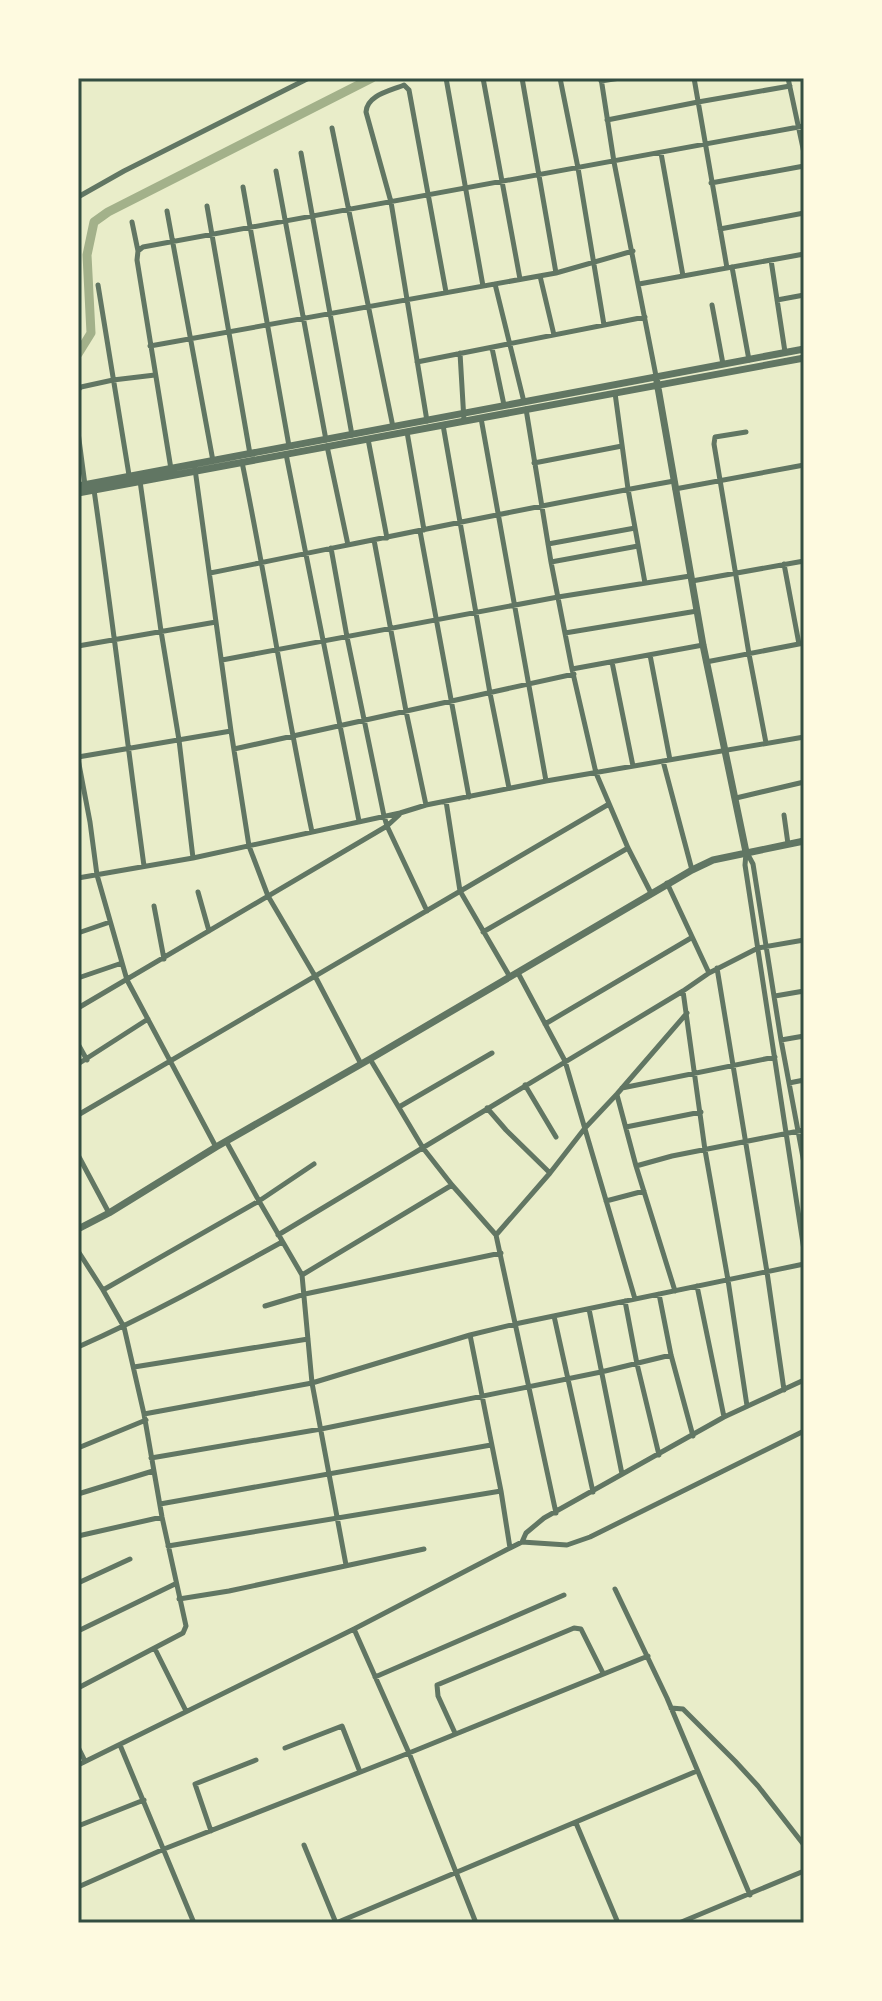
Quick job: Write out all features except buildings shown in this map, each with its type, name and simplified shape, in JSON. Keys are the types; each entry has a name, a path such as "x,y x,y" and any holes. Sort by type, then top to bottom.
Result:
{"street":[{"path":"78,197 309,78"},
{"path":"446,78 483,286"},
{"path":"483,78 520,279"},
{"path":"522,78 556,273"},
{"path":"560,78 604,325"},
{"path":"620,78 601,80 607,120 706,662 746,852 745,865 804,1250"},
{"path":"694,78 711,183 749,360"},
{"path":"788,78 802,126 804,153"},
{"path":"427,421 391,202 366,112 371,99 404,85 409,90 446,292"},
{"path":"607,120 790,86"},
{"path":"138,251 143,247 172,241 802,126"},
{"path":"332,128 393,427"},
{"path":"301,153 352,435"},
{"path":"661,153 683,276"},
{"path":"711,183 804,166"},
{"path":"276,171 348,545"},
{"path":"243,187 288,450 359,821"},
{"path":"207,206 250,454"},
{"path":"167,211 213,461"},
{"path":"720,229 804,213"},
{"path":"132,222 171,472"},
{"path":"150,346 556,273 633,251"},
{"path":"639,284 804,254"},
{"path":"771,260 785,352"},
{"path":"540,276 554,335"},
{"path":"495,284 525,406 551,562 596,773 651,893"},
{"path":"98,285 129,475"},
{"path":"777,300 804,295"},
{"path":"712,305 723,364"},
{"path":"417,362 645,317"},
{"path":"492,348 504,405"},
{"path":"78,493 195,467 242,462 326,443 368,439 443,425 504,405 525,406 615,393 723,364 804,349"},
{"path":"460,353 464,417"},
{"path":"326,443 393,427 464,417 481,418 525,406 657,381 804,358"},
{"path":"78,390 113,380 155,375"},
{"path":"615,393 645,583"},
{"path":"481,418 546,781"},
{"path":"443,425 509,788"},
{"path":"78,432 81,486 129,475 171,472"},
{"path":"407,432 435,620 469,797"},
{"path":"746,432 715,437 714,444 766,743"},
{"path":"368,439 387,538"},
{"path":"534,463 622,446"},
{"path":"195,467 250,454 288,450"},
{"path":"242,462 312,832"},
{"path":"210,573 628,489 719,480 804,465"},
{"path":"195,467 249,846 268,896 361,1064"},
{"path":"140,480 179,740 193,858"},
{"path":"94,490 144,866"},
{"path":"548,544 635,528"},
{"path":"374,540 426,805"},
{"path":"551,562 638,546"},
{"path":"331,548 384,816 427,911"},
{"path":"222,660 558,597 804,561"},
{"path":"706,662 802,644 784,564"},
{"path":"565,633 697,611"},
{"path":"78,646 216,622"},
{"path":"234,749 490,693 612,662 703,645"},
{"path":"650,655 666,760 692,870"},
{"path":"612,662 633,766"},
{"path":"216,1147 127,980 97,875 78,758 231,731"},
{"path":"78,878 193,858 509,788 804,737"},
{"path":"736,798 804,782"},
{"path":"446,801 460,891 483,932 545,1024 565,1061 635,1299"},
{"path":"78,1115 609,804"},
{"path":"78,1008 387,826 400,813"},
{"path":"784,815 788,844"},
{"path":"78,1229 667,883 713,860 804,841"},
{"path":"483,932 628,848"},
{"path":"746,852 753,864 781,1040 802,1130 804,1163"},
{"path":"667,883 709,973"},
{"path":"198,892 209,931"},
{"path":"154,906 164,959"},
{"path":"78,933 110,922"},
{"path":"545,1024 691,938"},
{"path":"278,1235 717,968 758,948 804,940"},
{"path":"78,978 122,963"},
{"path":"717,968 784,1390"},
{"path":"683,991 705,1150 747,1406"},
{"path":"775,996 804,991"},
{"path":"496,1235 687,1013"},
{"path":"78,1064 148,1019"},
{"path":"781,1040 804,1036"},
{"path":"78,1044 87,1060"},
{"path":"399,1107 492,1053"},
{"path":"621,1088 775,1057"},
{"path":"370,1059 423,1148 496,1235 556,1513"},
{"path":"789,1083 804,1080"},
{"path":"525,1085 556,1137"},
{"path":"617,1094 675,1291"},
{"path":"487,1108 550,1173"},
{"path":"626,1127 701,1112"},
{"path":"636,1166 802,1130"},
{"path":"226,1141 302,1275 312,1383 346,1565"},
{"path":"78,1155 109,1213"},
{"path":"103,1290 259,1201 314,1164"},
{"path":"302,1275 452,1185"},
{"path":"606,1201 644,1191"},
{"path":"78,1347 124,1327 282,1242"},
{"path":"78,1251 124,1327 145,1417 153,1471 185,1623 185,1632 78,1688"},
{"path":"265,1306 305,1294 501,1253"},
{"path":"78,1448 145,1417 312,1383 515,1324 804,1264"},
{"path":"697,1286 724,1417"},
{"path":"659,1294 671,1355 693,1436"},
{"path":"625,1301 659,1455"},
{"path":"589,1309 622,1474"},
{"path":"554,1316 593,1492"},
{"path":"470,1335 510,1548"},
{"path":"134,1367 308,1339"},
{"path":"151,1458 321,1429 671,1355"},
{"path":"522,1542 526,1533 539,1522 622,1474 724,1417 804,1380"},
{"path":"78,1765 522,1542 567,1545 590,1537 804,1431"},
{"path":"160,1504 491,1445"},
{"path":"78,1494 153,1471"},
{"path":"168,1546 501,1491"},
{"path":"78,1536 162,1517"},
{"path":"179,1599 424,1549"},
{"path":"78,1583 130,1559"},
{"path":"78,1631 175,1584"},
{"path":"615,1589 671,1708 750,1895"},
{"path":"375,1677 564,1595"},
{"path":"455,1733 438,1696 437,1685 574,1628 581,1629 603,1673"},
{"path":"354,1629 409,1753 476,1923"},
{"path":"155,1649 186,1711"},
{"path":"78,1887 164,1849 648,1656"},
{"path":"671,1708 683,1709 735,1761 804,1845"},
{"path":"285,1748 342,1726 360,1772"},
{"path":"120,1745 194,1923"},
{"path":"78,1747 85,1761"},
{"path":"211,1831 195,1784 256,1760"},
{"path":"304,1845 336,1923 697,1771"},
{"path":"78,1826 144,1800"},
{"path":"576,1823 618,1923"},
{"path":"679,1923 804,1871"}],"waterway":[{"path":"78,354 91,333 87,255 94,222 108,212 372,78"}]}
